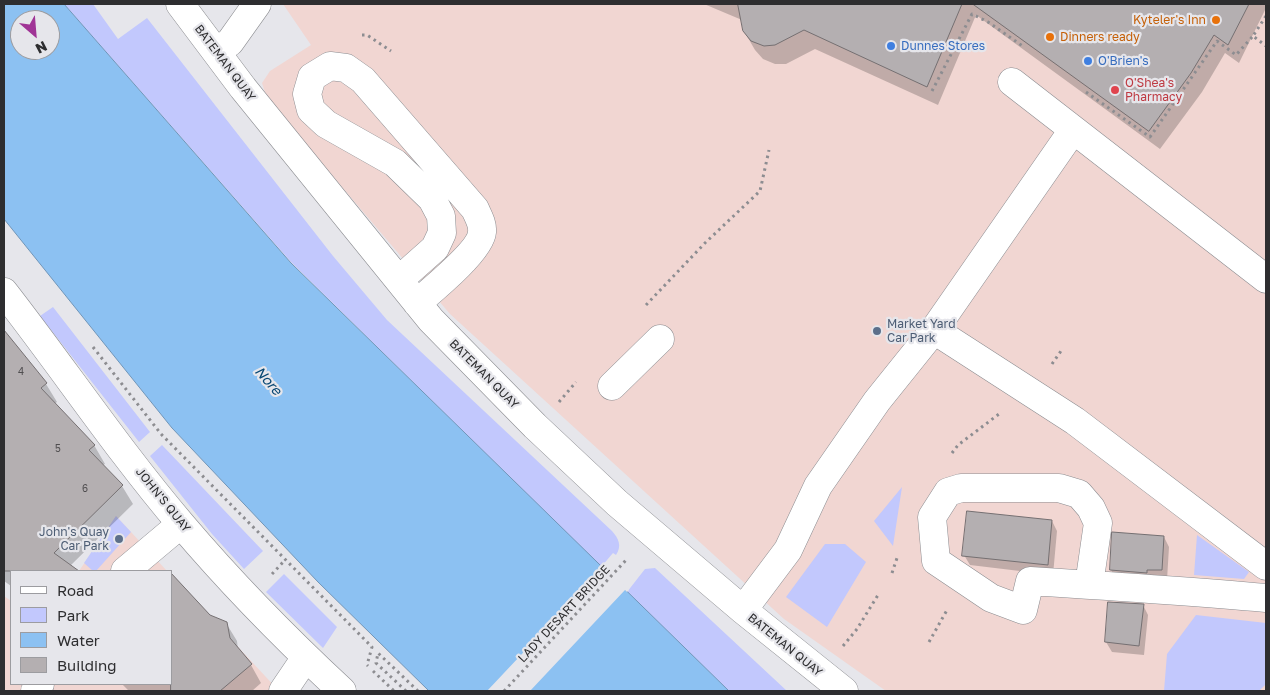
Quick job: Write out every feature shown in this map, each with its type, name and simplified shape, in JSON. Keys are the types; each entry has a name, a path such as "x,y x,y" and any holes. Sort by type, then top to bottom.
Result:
{"street":[{"name":"BATEMAN QUAY","path":"180,4 243,88 431,320 549,438 617,502 743,610 844,691"},
{"path":"216,52 230,42 256,4"},
{"path":"399,280 435,248 442,233 441,216 432,200 394,163 326,124 311,110 306,94 312,77 330,66 346,68 364,80 475,210 481,221 482,232 476,247 417,303"},
{"path":"1012,82 1266,279"},
{"path":"743,610 788,550 818,486 877,401 934,330 1073,130"},
{"name":"JOHN'S QUAY","path":"4,292 78,392 181,524 306,658 342,691"},
{"path":"934,330 1075,422 1266,566"},
{"path":"612,386 660,338"},
{"path":"1089,585 1098,523 1091,508 1079,494 1059,488 961,488 948,492 932,517 936,561 991,598 1023,610 1030,581 1266,598"},
{"path":"125,570 181,524"},
{"path":"282,691 306,658"}],"path":[{"path":"932,91 972,14 988,22 1028,50"},
{"path":"1085,91 1150,137 1217,41 1236,56 1253,36 1266,16"},
{"path":"366,35 391,51"},
{"path":"1253,36 1266,46"},
{"path":"642,310 705,243 760,191 770,150"},
{"path":"88,340 161,434 418,691"},
{"path":"1050,367 1063,348"},
{"path":"559,401 579,379"},
{"name":"LADY DESART BRIDGE","path":"504,691 630,555"},
{"path":"838,653 857,629 878,595"},
{"path":"929,642 947,610"},
{"path":"372,647 367,665 394,691"},
{"path":"378,653 376,663 406,691"}],"shaded area":[{"name":"Market Yard Car Park","path":"283,4 1266,4 1266,691 886,691 784,619 450,314 267,99 262,83 270,71 311,45"},
{"name":"John's Quay Car Park","path":"116,516 166,570 80,570"},
{"path":"172,576 279,691 4,691 4,596 10,600 10,685 172,685"}],"green space":[{"path":"64,4 93,4 118,39 147,18 333,256 387,320 612,531 619,543 616,555 613,553 601,567 291,262"},
{"path":"53,307 150,432 139,442 40,316"},
{"path":"162,445 263,551 244,569 212,534 150,456"},
{"path":"902,487 893,546 874,521"},
{"path":"116,516 131,532 97,570 92,570 84,563"},
{"path":"1197,535 1249,572 1244,579 1194,575"},
{"path":"825,544 845,544 866,562 827,627 786,597"},
{"path":"655,568 787,691 729,691 627,592 645,569"},
{"path":"284,574 337,627 323,648 266,592"},
{"path":"1196,615 1266,623 1266,684 1259,691 1164,691 1167,654"}],"water":[{"name":"Nore","path":"4,4 64,4 291,263 729,691 429,691 318,582 172,428 4,219"}],"pier":[{"path":"602,565 629,590 627,592 625,590 530,691 487,691 602,569"}],"building":[{"name":"Dunnes Stores","path":"738,4 962,4 927,87 804,30 775,45 764,46 751,41 743,31"},
{"path":"973,4 1249,4 1228,45 1214,35 1191,73 1149,131"},
{"path":"4,330 47,383 41,388 95,445 89,450 123,485 54,553 78,570 4,571"},
{"path":"967,511 1052,520 1048,565 962,556"},
{"path":"1112,532 1164,536 1162,570 1147,570 1147,573 1110,570"},
{"path":"172,574 210,615 227,622 230,638 252,664 220,691 171,691"},
{"path":"1108,602 1144,604 1139,646 1105,642"}],"place":[{"name":"Kyteler's Inn","path":"1216,20"},
{"name":"Dinners ready","path":"1050,37"},
{"name":"Dunnes Stores","path":"891,46"},
{"name":"O'Brien's","path":"1088,61"},
{"name":"O'Shea's Pharmacy","path":"1115,90"},
{"name":"Market Yard Car Park","path":"877,331"},
{"name":"John's Quay Car Park","path":"119,539"}]}
